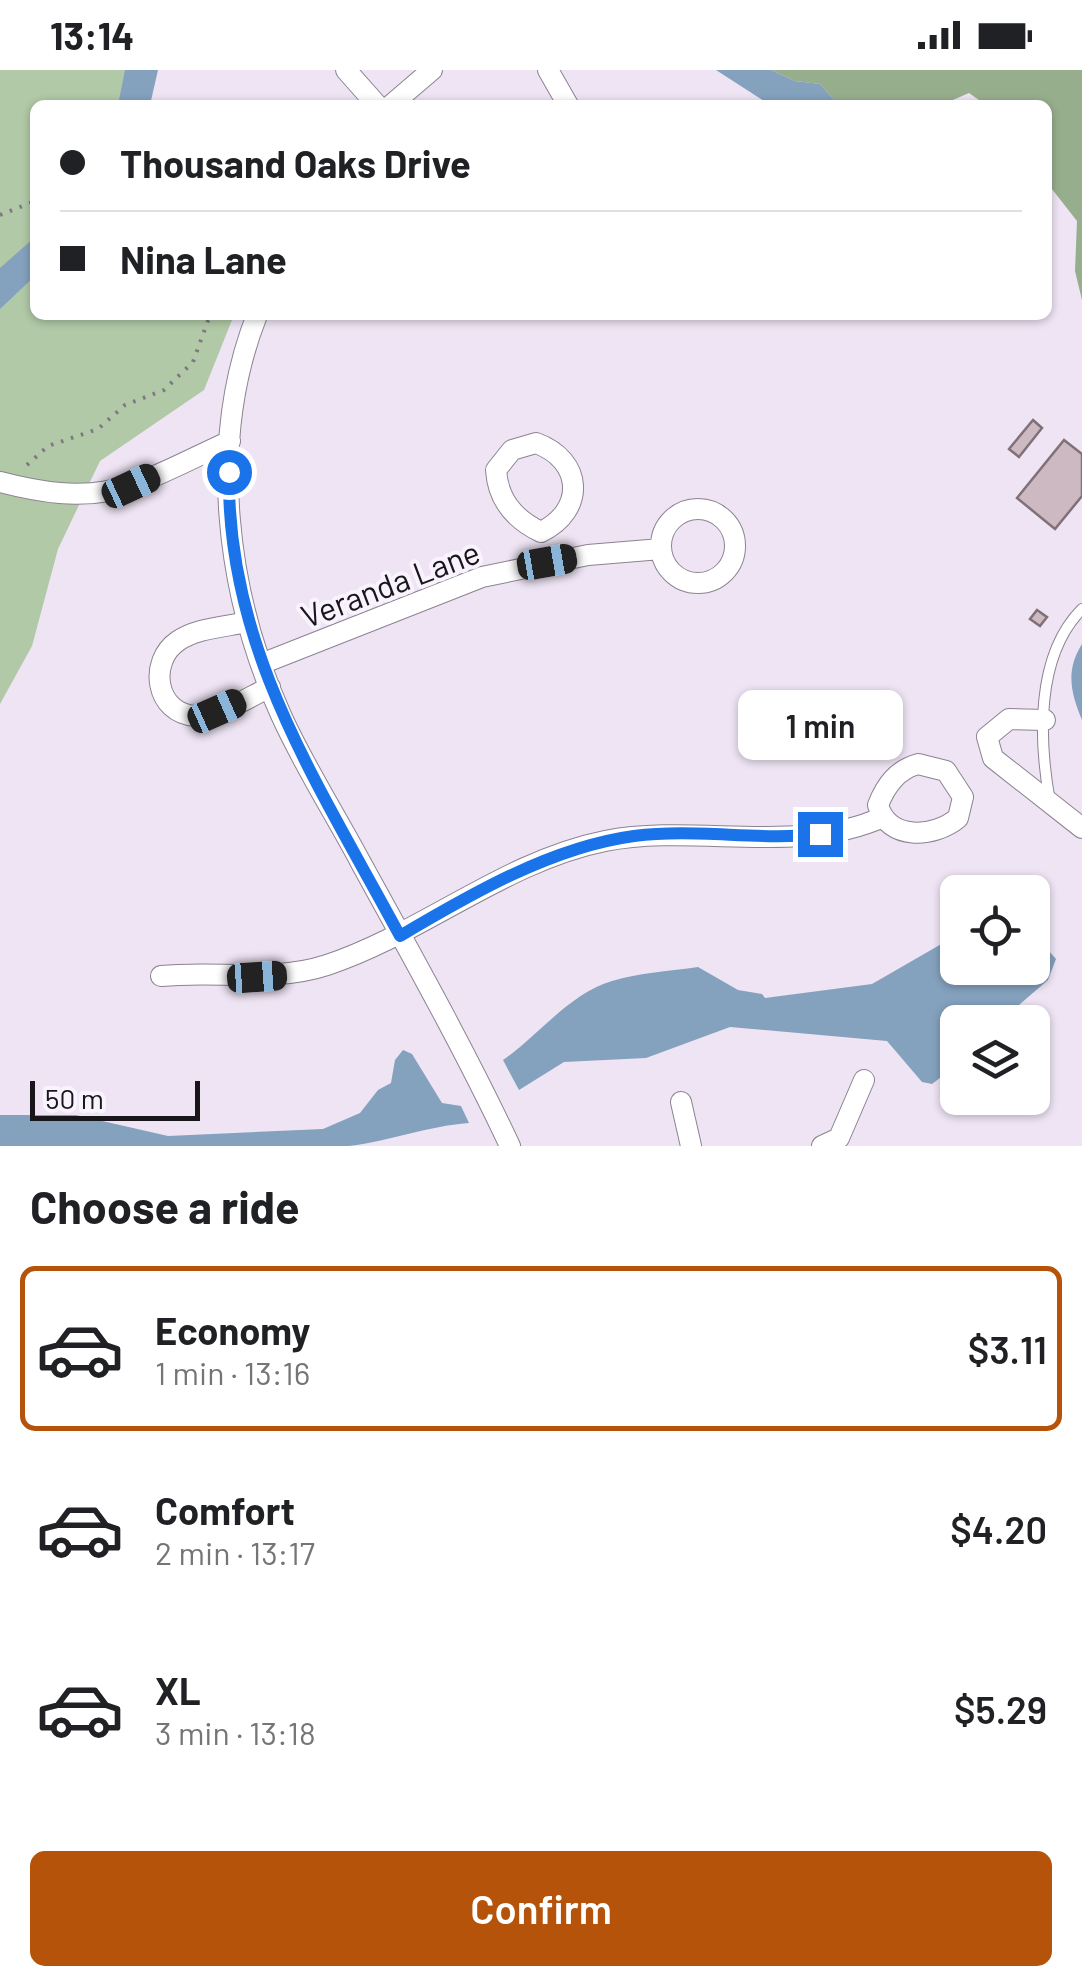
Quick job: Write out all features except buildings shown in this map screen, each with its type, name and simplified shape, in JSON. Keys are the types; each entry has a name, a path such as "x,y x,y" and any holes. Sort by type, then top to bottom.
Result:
{"street":[{"path":"346,70 373,100"},
{"path":"397,100 432,70"},
{"path":"548,70 565,100"},
{"path":"255,320 240,374 230,442 232,534 246,622 270,688 510,1146"},
{"path":"9,477 50,494 101,494 131,486 230,442"},
{"path":"541,532 558,519 569,502 574,477 558,454 536,443 524,444 504,458 496,470 497,483 509,509 541,532 547,562"},
{"name":"Veranda Lane","path":"261,664 428,595 547,562 661,549"},
{"path":"246,622 181,638 162,653 156,673 160,685 180,711 198,716 270,688"},
{"path":"1046,720 1009,719 987,737 993,758 1082,828"},
{"path":"161,976 289,974 326,965 400,936 450,906 599,842 707,833 800,836 840,832 883,817"},
{"path":"822,1146 838,1138 864,1080"},
{"path":"681,1102 691,1146"}],"lane":[{"path":"1050,803 1044,772 1049,663 1064,630 1082,609"}],"path":[{"path":"0,215 30,203"},
{"path":"9,477 48,446 98,428 125,405 164,390 182,376 202,346 209,320"}],"green space":[{"path":"0,70 131,70 139,100 30,100 30,320 232,320 204,390 100,461 58,549 32,646 0,704"},
{"path":"771,70 1082,70 1082,300 1075,271 1077,221 1052,189 1052,100 979,100 969,93 953,100 834,100 820,84 795,81"}],"water":[{"path":"125,70 158,70 151,100 119,100"},
{"path":"716,70 771,70 795,81 820,84 834,100 762,100"},
{"path":"30,241 30,281 0,309 0,268"},
{"path":"1082,644 1082,720 1072,673"},
{"path":"940,945 940,985 1042,985 1019,1005 940,1005 940,1078 932,1084 922,1082 887,1041 730,1027 646,1058 564,1062 519,1090 503,1060 582,995 622,978 698,967 738,990 765,998 872,984"},
{"path":"1050,952 1056,959 1050,975"},
{"path":"403,1050 412,1054 442,1103 461,1106 469,1123 349,1146 0,1146 0,1115 76,1115 168,1136 323,1129 360,1113 378,1090 391,1083 395,1060"}],"route":[{"path":"229,472 235,566 248,629 282,716 400,936 450,906 555,857 599,842 707,833 820,834"}]}
